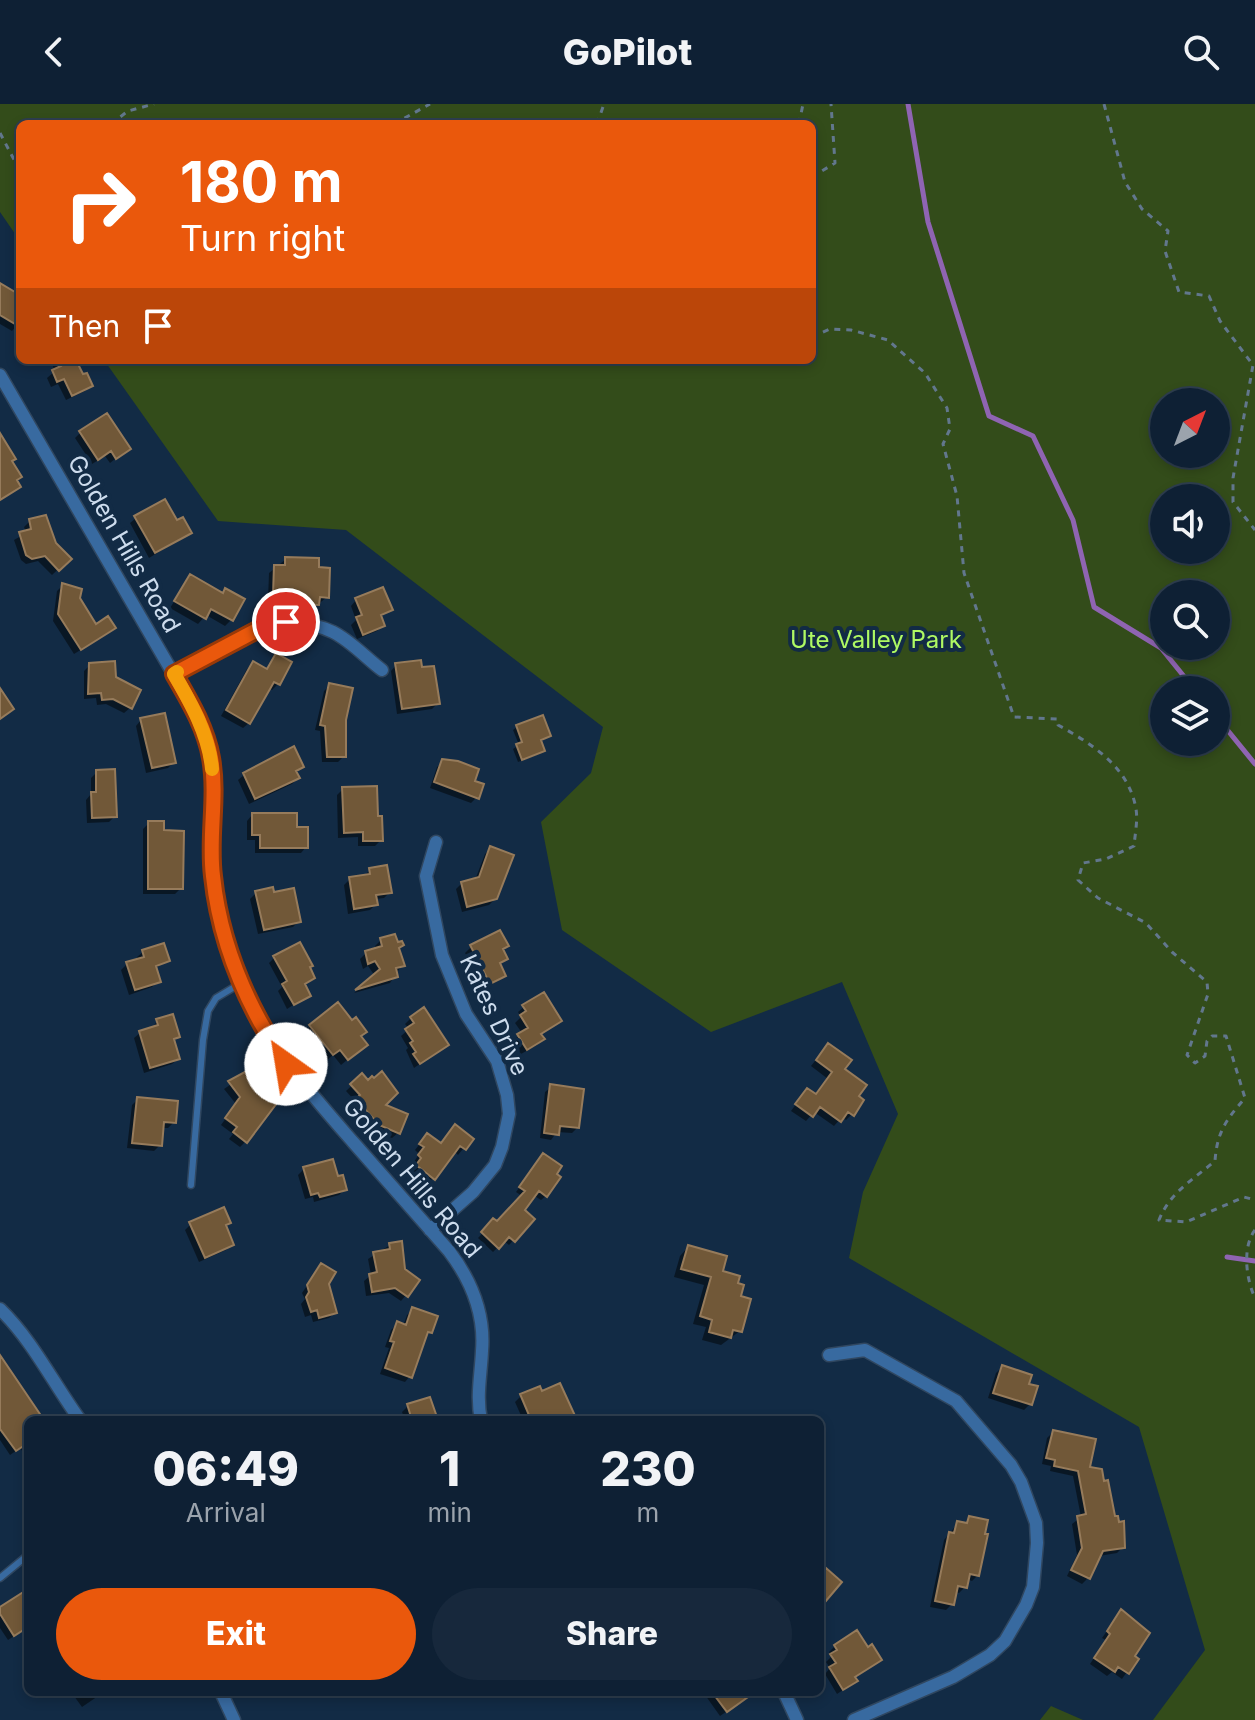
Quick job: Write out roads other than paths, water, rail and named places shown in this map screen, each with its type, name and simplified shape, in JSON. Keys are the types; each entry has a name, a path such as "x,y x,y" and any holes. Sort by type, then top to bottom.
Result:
{"street":[{"name":"Golden Hills Road","path":"0,375 192,706 211,757 213,879 232,958 256,1016 286,1064 430,1230 469,1280 479,1311 483,1346 479,1394 481,1416"},
{"path":"174,674 257,630 286,622 335,633 382,670"},
{"name":"Kates Drive","path":"430,1230 486,1179 502,1147 509,1114 497,1061 466,1014 442,955 426,876 436,842"},
{"path":"0,1309 30,1343 77,1416"},
{"path":"829,1355 865,1350 956,1401 1011,1465 1021,1482 1036,1523 1033,1587 1005,1641 962,1673 854,1720"},
{"path":"223,1696 234,1720"},
{"path":"786,1696 797,1720"}],"lane":[{"path":"191,1185 208,1011 216,998 241,983"},
{"path":"0,1578 24,1558"}],"waterway":[{"path":"908,104 928,222 989,416 1033,436 1073,520 1094,607 1161,648 1184,676"},
{"path":"1230,733 1255,764"},
{"path":"1227,1257 1255,1261"}],"park label":[{"name":"Ute Valley Park","path":"876,640"}]}
